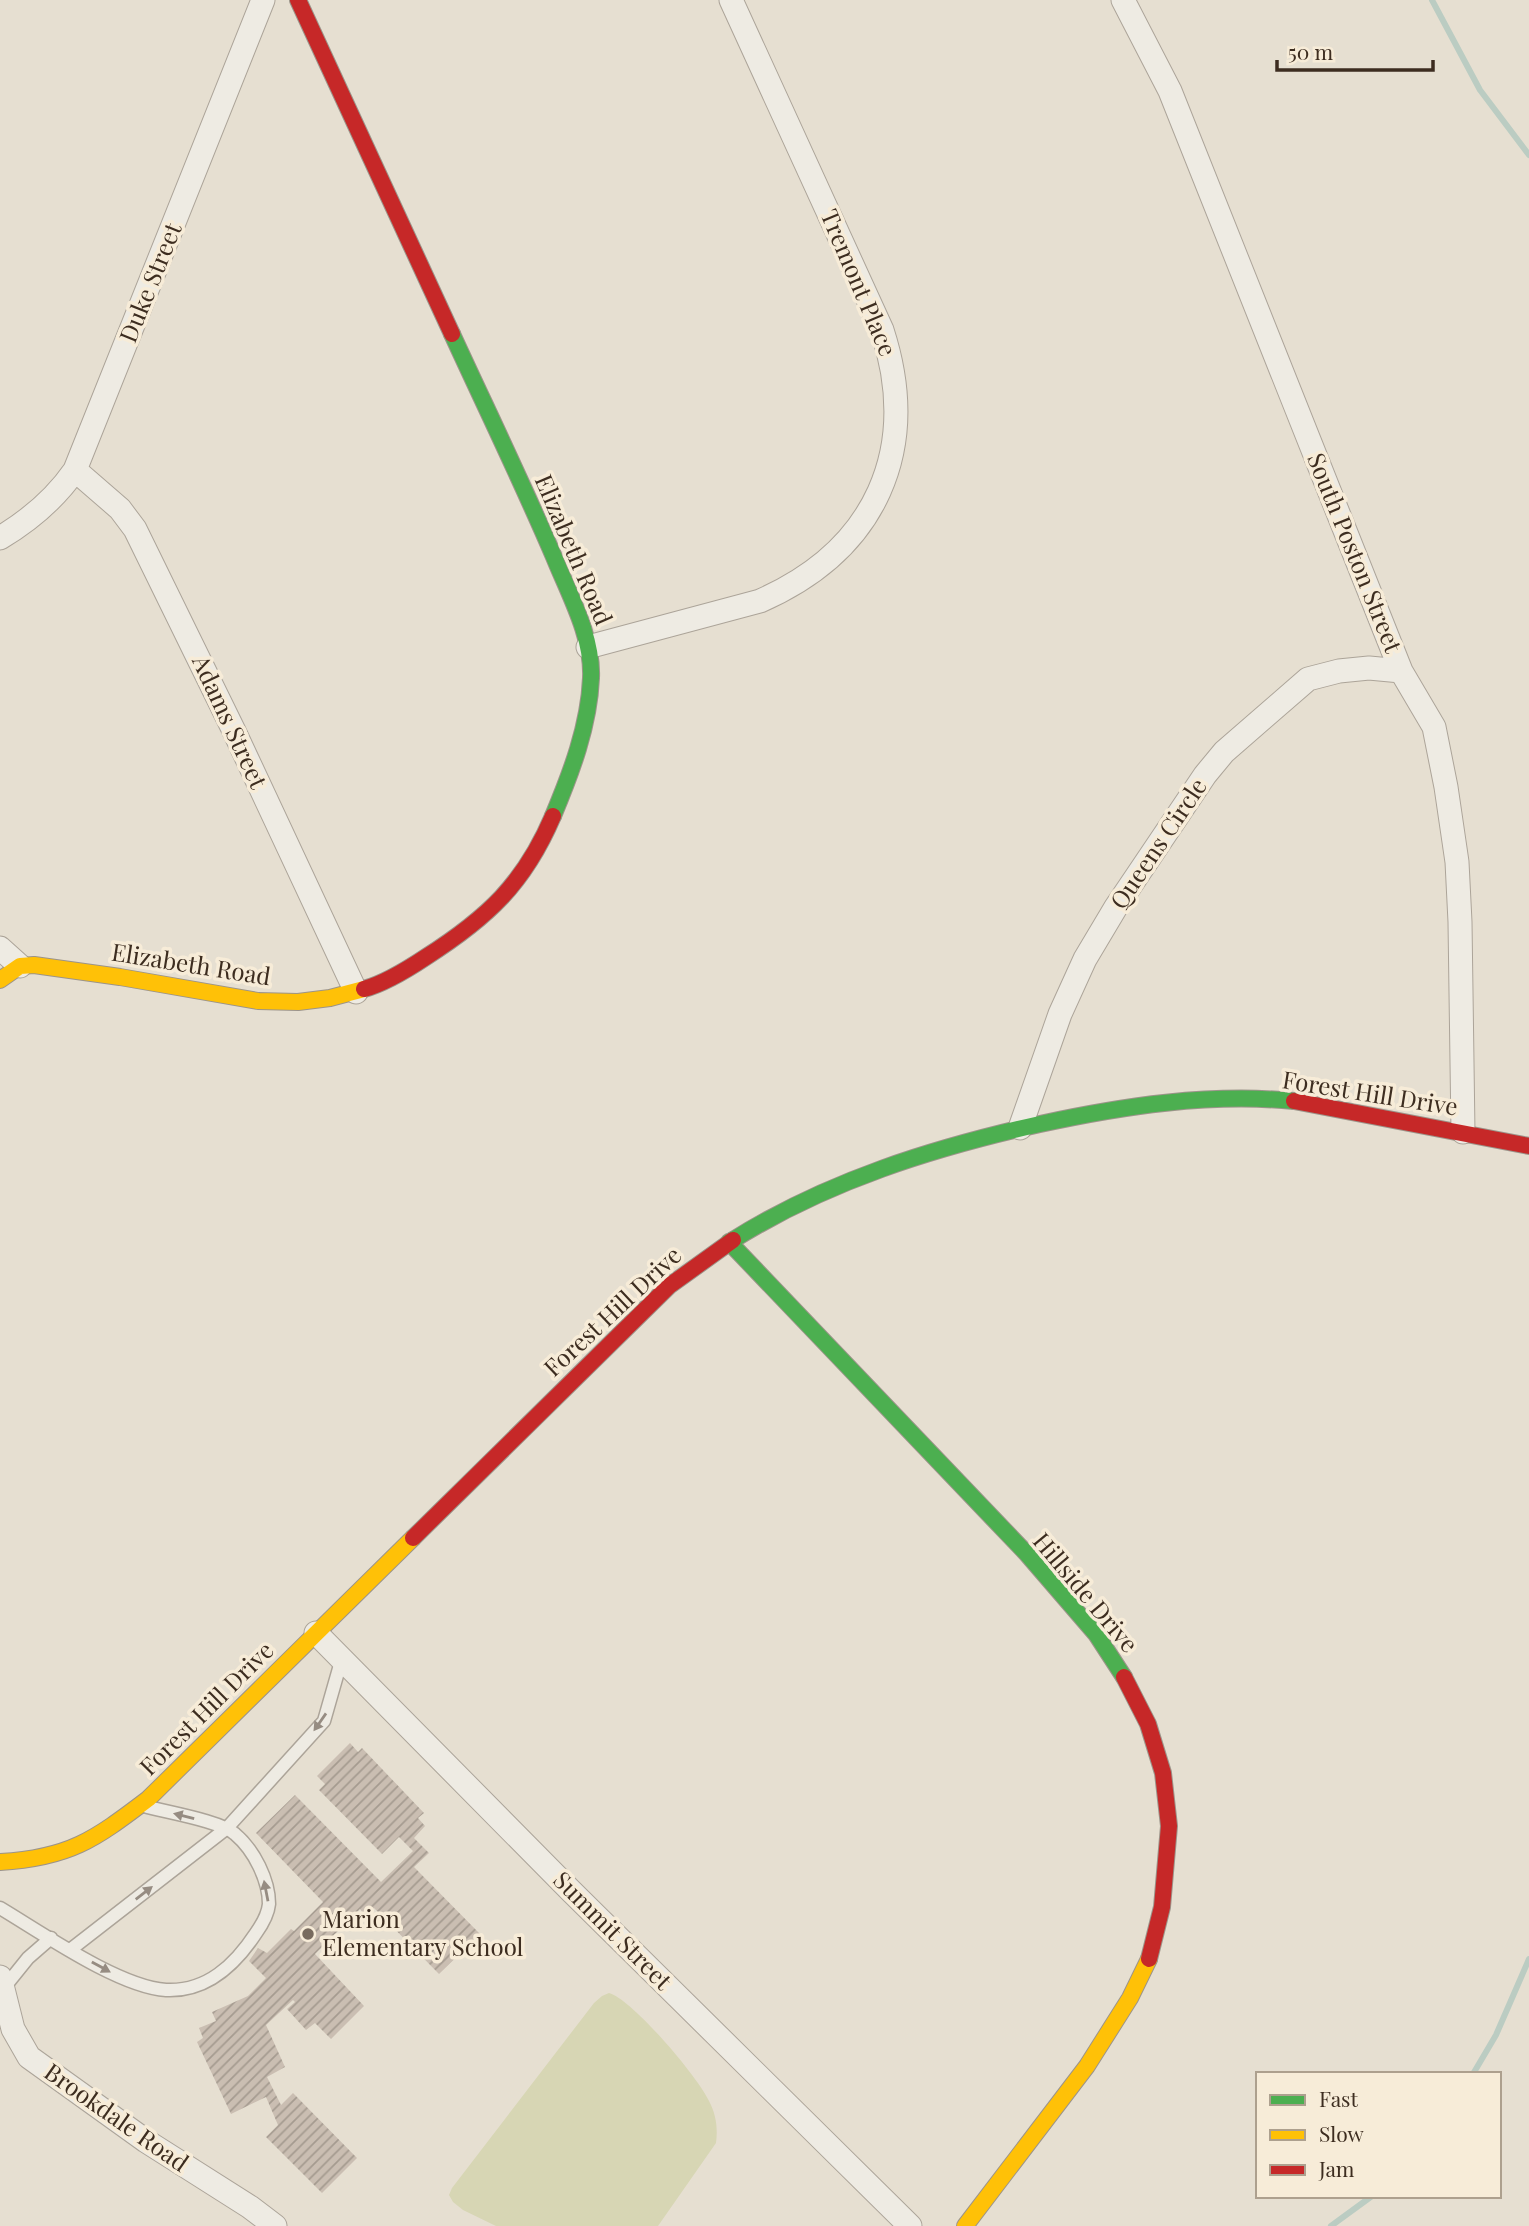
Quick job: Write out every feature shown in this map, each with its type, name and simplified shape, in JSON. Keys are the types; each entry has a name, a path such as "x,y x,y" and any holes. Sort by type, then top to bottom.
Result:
{"street":[{"name":"Duke Street","path":"0,538 40,511 66,484 75,470 264,0"},
{"name":"Elizabeth Road","path":"20,966 34,965 120,977 258,1001 298,1002 356,992 408,969 485,916 522,874 542,842 572,770 589,695 591,663 576,610 537,518 298,0"},
{"name":"Tremont Place","path":"588,647 760,601 786,590 812,574 835,554 872,506 893,449 897,419 896,389 892,359 883,330 730,0"},
{"name":"South Poston Street","path":"1123,0 1170,91 1401,671 1434,727 1457,862 1461,936 1463,1132"},
{"name":"Adams Street","path":"75,470 120,509 135,529 234,731 356,992"},
{"name":"Queens Circle","path":"1020,1128 1060,1014 1085,959 1116,907 1205,775 1224,752 1308,679 1339,671 1369,668 1401,671"},
{"path":"0,948 20,966 0,980"},
{"name":"Forest Hill Drive","path":"0,1862 22,1861 61,1853 113,1826 140,1805 669,1286 729,1242 820,1193 922,1154 1020,1128 1097,1112 1157,1104 1278,1100 1324,1105 1529,1146"},
{"name":"Hillside Drive","path":"729,1242 1057,1588 1094,1631 1115,1660 1136,1697 1153,1738 1164,1780 1169,1825 1163,1911 1151,1954 1125,2008 1094,2056 965,2226"},
{"name":"Summit Street","path":"316,1633 571,1891 910,2226"},
{"name":"Brookdale Road","path":"1,1983 13,2029 29,2057 146,2141 250,2207 275,2226"}],"lane":[{"path":"70,1950 227,1828 324,1721 342,1658"},
{"path":"0,1908 70,1950 145,1987 183,1990 202,1984 225,1971 243,1953 269,1907 266,1886 258,1865 248,1847 227,1828 140,1805"},
{"path":"1,1983 51,1938"}],"green space":[{"path":"609,1993 619,1998 648,2023 692,2075 713,2111 717,2127 716,2143 658,2226 496,2226 463,2210 449,2195 452,2188 594,2003"}],"building":[{"path":"350,1743 358,1752 362,1748 424,1813 418,1818 425,1826 414,1838 429,1853 414,1867 480,1934 439,1974 374,1908 365,1916 360,1909 315,1954 364,2006 331,2039 315,2023 306,2030 287,2009 295,2002 293,2000 266,2025 285,2067 267,2077 281,2105 293,2093 357,2158 322,2193 266,2137 278,2125 266,2097 231,2114 197,2042 203,2038 199,2028 216,2021 212,2012 248,1996 266,1978 249,1961 258,1948 267,1953 323,1902 256,1833 295,1795 381,1882 413,1851 399,1837 382,1854 319,1790 325,1784 317,1776"}],"waterway":[{"path":"1432,0 1480,90 1529,155"},
{"path":"1474,2072 1496,2035 1529,1959"},
{"path":"1331,2226 1369,2198"}],"traffic: fast":[{"path":"452,334 542,529 579,616 588,647 591,678 587,714 572,766 553,816"},
{"path":"733,1240 806,1200 843,1184 921,1156 1000,1133 1103,1112 1166,1103 1230,1099 1294,1101"},
{"path":"729,1242 1027,1554 1096,1634 1124,1677"}],"traffic: slow":[{"path":"0,980 20,966 34,965 258,1001 298,1002 330,998 364,989"},
{"path":"0,1862 45,1856 80,1844 112,1826 148,1799 413,1538"},
{"path":"965,2226 1087,2066 1130,1998 1149,1959"}],"traffic: jam":[{"path":"298,0 452,334"},
{"path":"364,989 412,966 448,943 485,913 502,897 530,861 553,816"},
{"path":"1294,1101 1529,1146"},
{"path":"413,1538 669,1286 733,1240"},
{"path":"1124,1677 1148,1724 1163,1773 1169,1826 1162,1907 1149,1959"}],"place":[{"name":"Marion Elementary School","path":"308,1934"}]}
